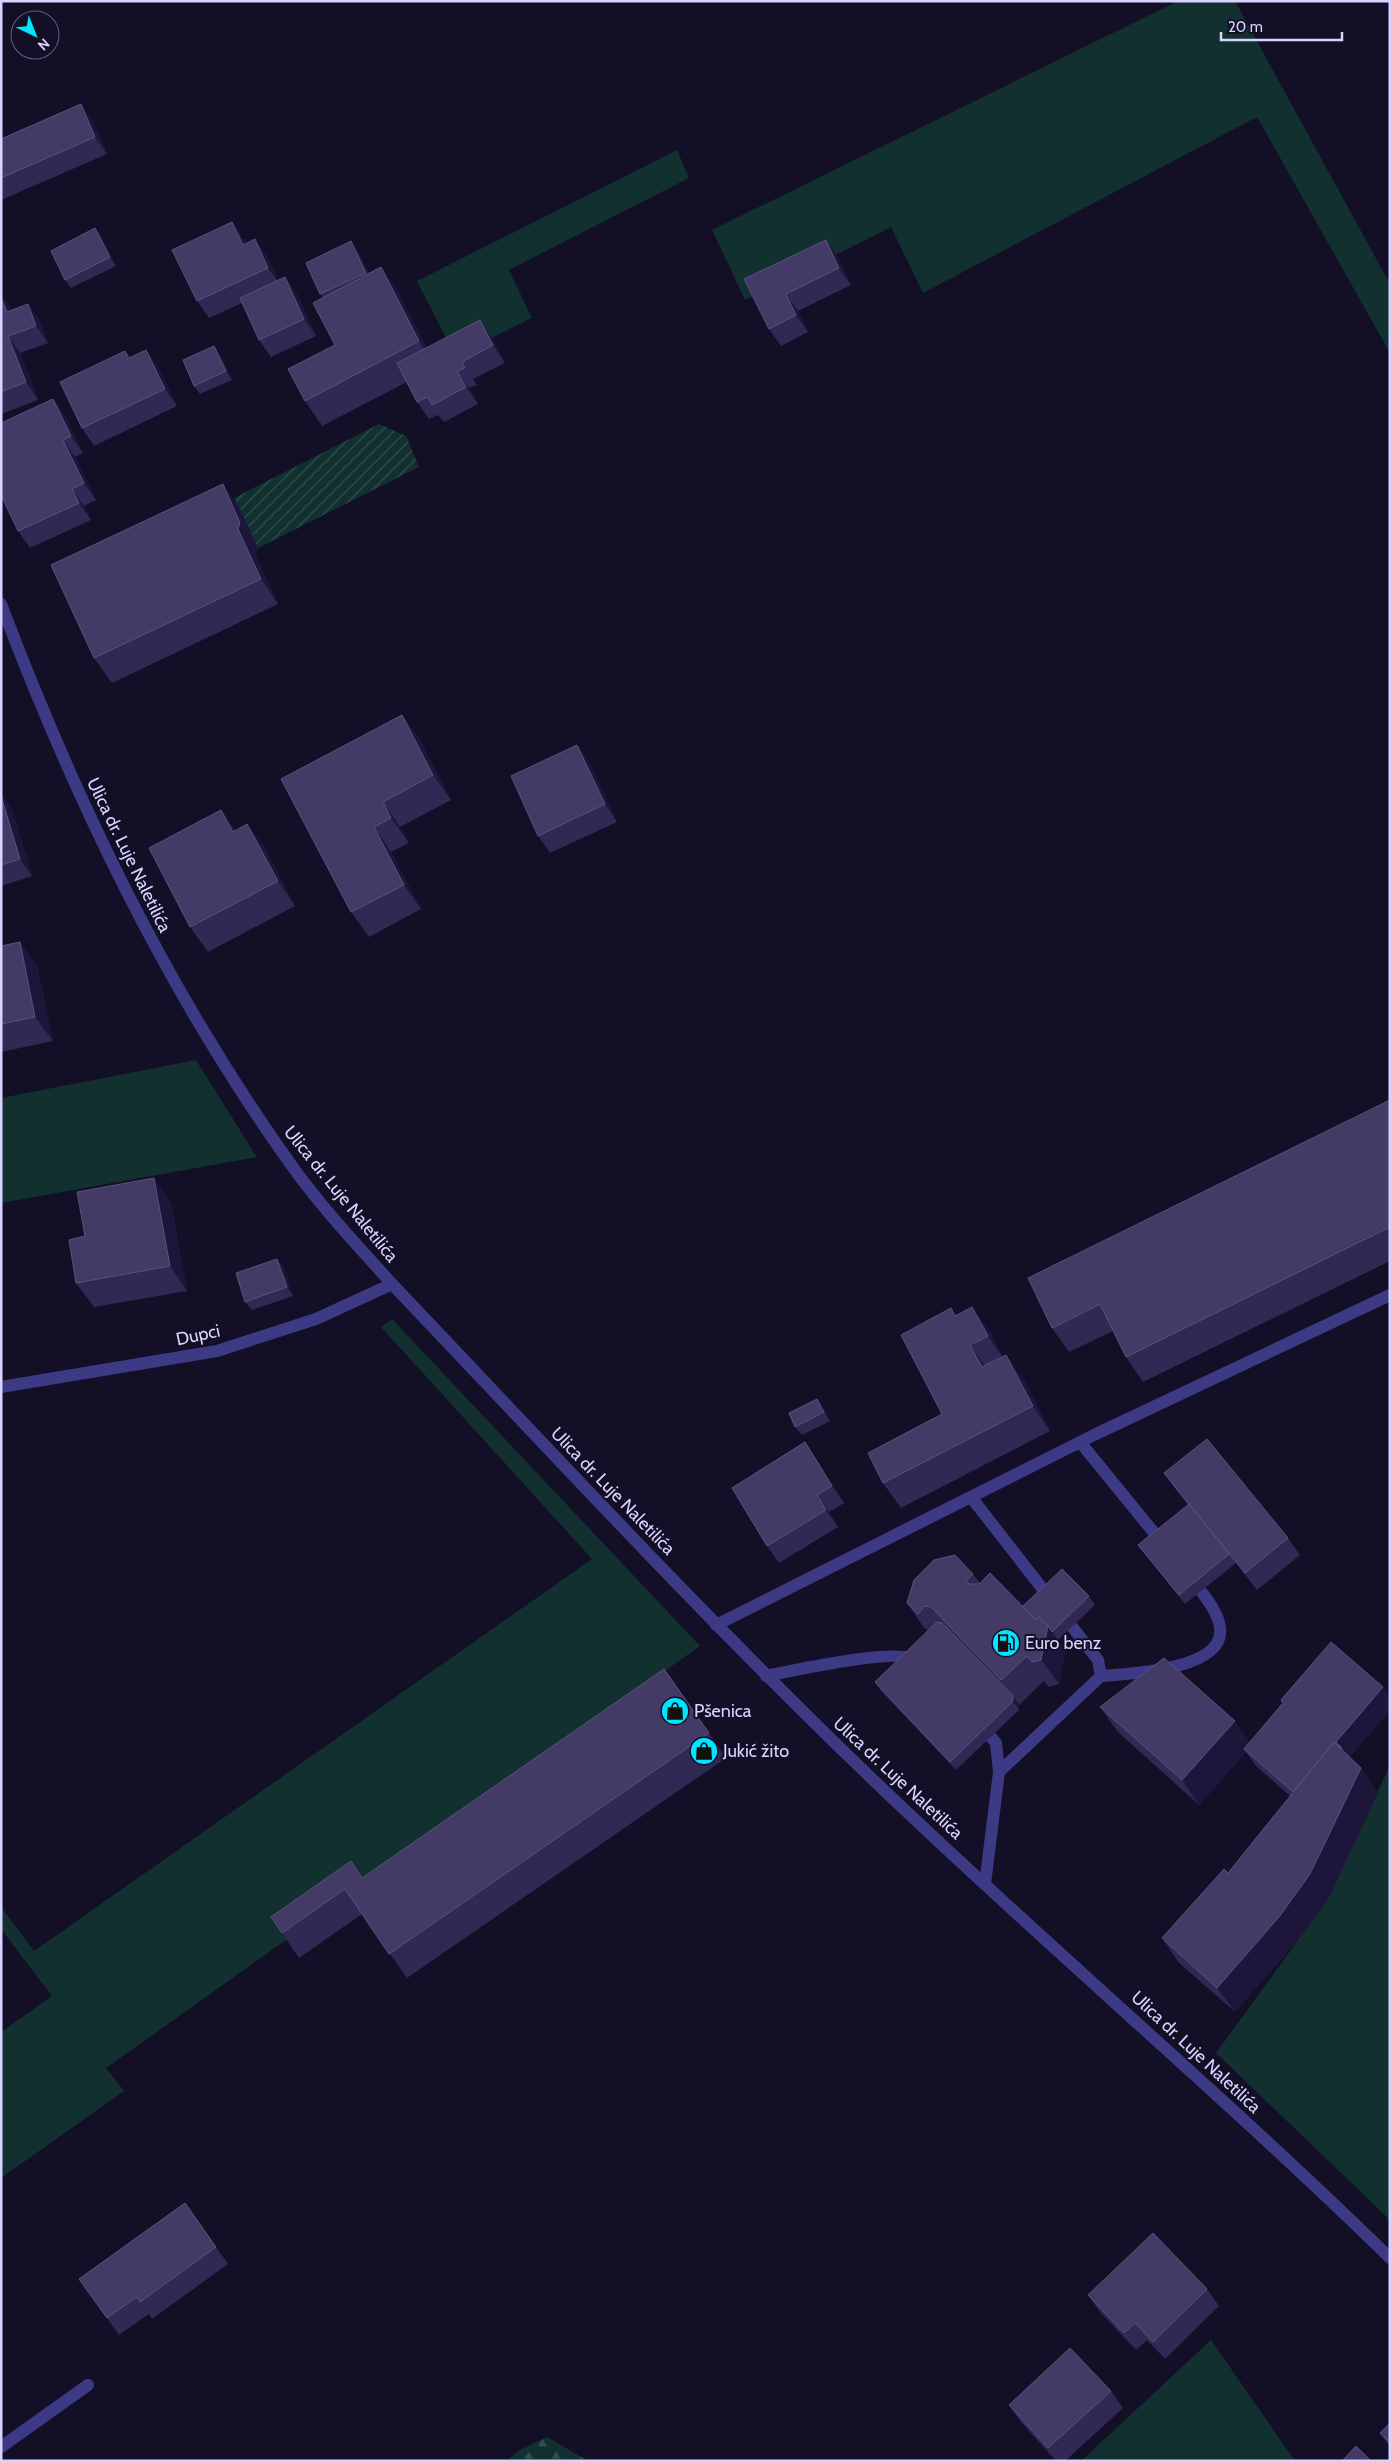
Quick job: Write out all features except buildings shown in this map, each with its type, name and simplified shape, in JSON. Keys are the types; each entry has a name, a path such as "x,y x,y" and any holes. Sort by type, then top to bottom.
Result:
{"street":[{"name":"Ulica dr. Luje Naletilića","path":"1,604 60,752 94,827 174,983 232,1077 293,1167 392,1284 766,1676 867,1774 985,1884 1183,2063 1390,2258"},
{"name":"Dupci","path":"1,1387 217,1351 316,1318 392,1284"},
{"path":"716,1625 1080,1442 1390,1295"},
{"path":"1080,1442 1172,1556"},
{"path":"971,1497 1093,1653 1098,1660 1101,1676"},
{"path":"1000,1772 1101,1676 1151,1672 1176,1667 1190,1662 1215,1646 1220,1638 1215,1612 1184,1570"},
{"path":"766,1676 844,1662 907,1656 915,1658 929,1672"},
{"path":"971,1715 996,1743 1000,1772 985,1884"},
{"path":"1,2448 88,2385"}],"green space":[{"path":"1178,1 1235,1 1390,284 1390,353 1257,117 923,293 891,227 745,300 712,230"},
{"path":"677,150 689,178 509,270 532,318 455,356 417,281"},
{"path":"379,424 406,436 419,467 258,548 234,498"},
{"path":"196,1060 257,1157 1,1203 1,1098"},
{"path":"392,1319 700,1646 106,2068 124,2091 1,2178 1,2032 52,1996 1,1929 1,1907 34,1951 592,1559 381,1327"},
{"path":"1390,1765 1390,2220 1216,2053 1328,1899"},
{"path":"1211,2340 1295,2461 1081,2461"},
{"path":"547,2437 588,2461 506,2461 520,2450"}],"place":[{"name":"Euro benz","path":"1006,1643"},
{"name":"Pšenica","path":"675,1711"},
{"name":"Jukić žito","path":"704,1751"}]}
